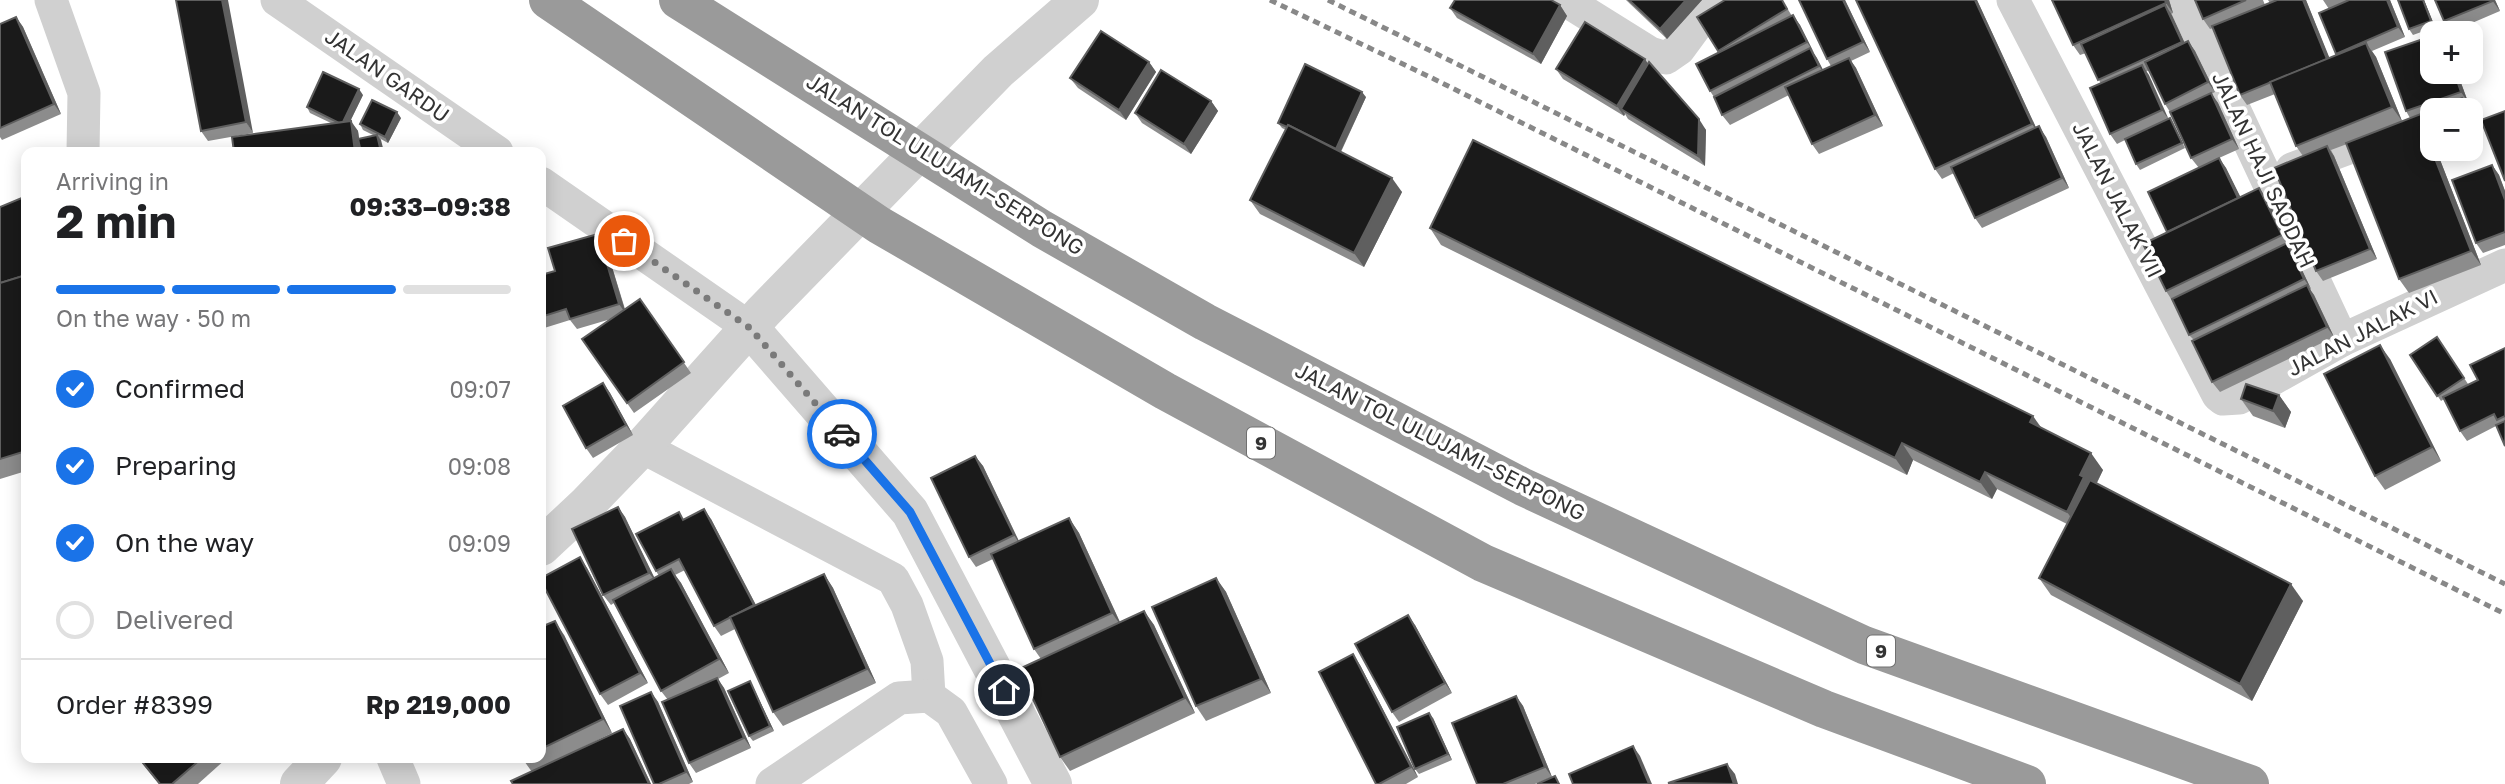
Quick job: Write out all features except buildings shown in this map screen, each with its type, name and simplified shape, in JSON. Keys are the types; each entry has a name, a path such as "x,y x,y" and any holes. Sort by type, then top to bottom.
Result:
{"highway":[{"name":"9","path":"548,0 879,225 1165,391 1471,557 1824,709 2027,784"},
{"name":"JALAN TOL ULUJAMI–SERPONG","path":"678,0 1042,229 1205,322 1523,487 1864,645 2250,784"}],"street":[{"path":"51,0 84,93 83,147"},
{"name":"JALAN GARDU","path":"277,0 490,147"},
{"path":"546,542 642,447 756,320 998,71 1080,0"},
{"path":"1564,0 1650,53 1666,58 1679,49 1715,0"},
{"name":"JALAN JALAK VII","path":"2013,0 2222,399"},
{"name":"JALAN HAJI SAODAH","path":"2183,0 2213,35 2267,178 2342,340"},
{"path":"2267,178 2399,130"},
{"path":"546,186 756,320 910,512 1053,784"},
{"name":"JALAN JALAK VI","path":"2222,399 2238,398 2342,340 2505,265"},
{"path":"642,447 893,579 906,605 927,662 929,696"},
{"path":"772,784 899,698 929,696 951,712 991,784"},
{"path":"299,784 318,763"},
{"path":"395,763 404,784"}],"railway":[{"path":"1270,0 1434,79 2505,614"},
{"path":"1328,0 2505,584"}],"way so far":[{"path":"624,241 750,328 842,434"}],"route":[{"path":"842,434 910,512 1004,690"}]}
